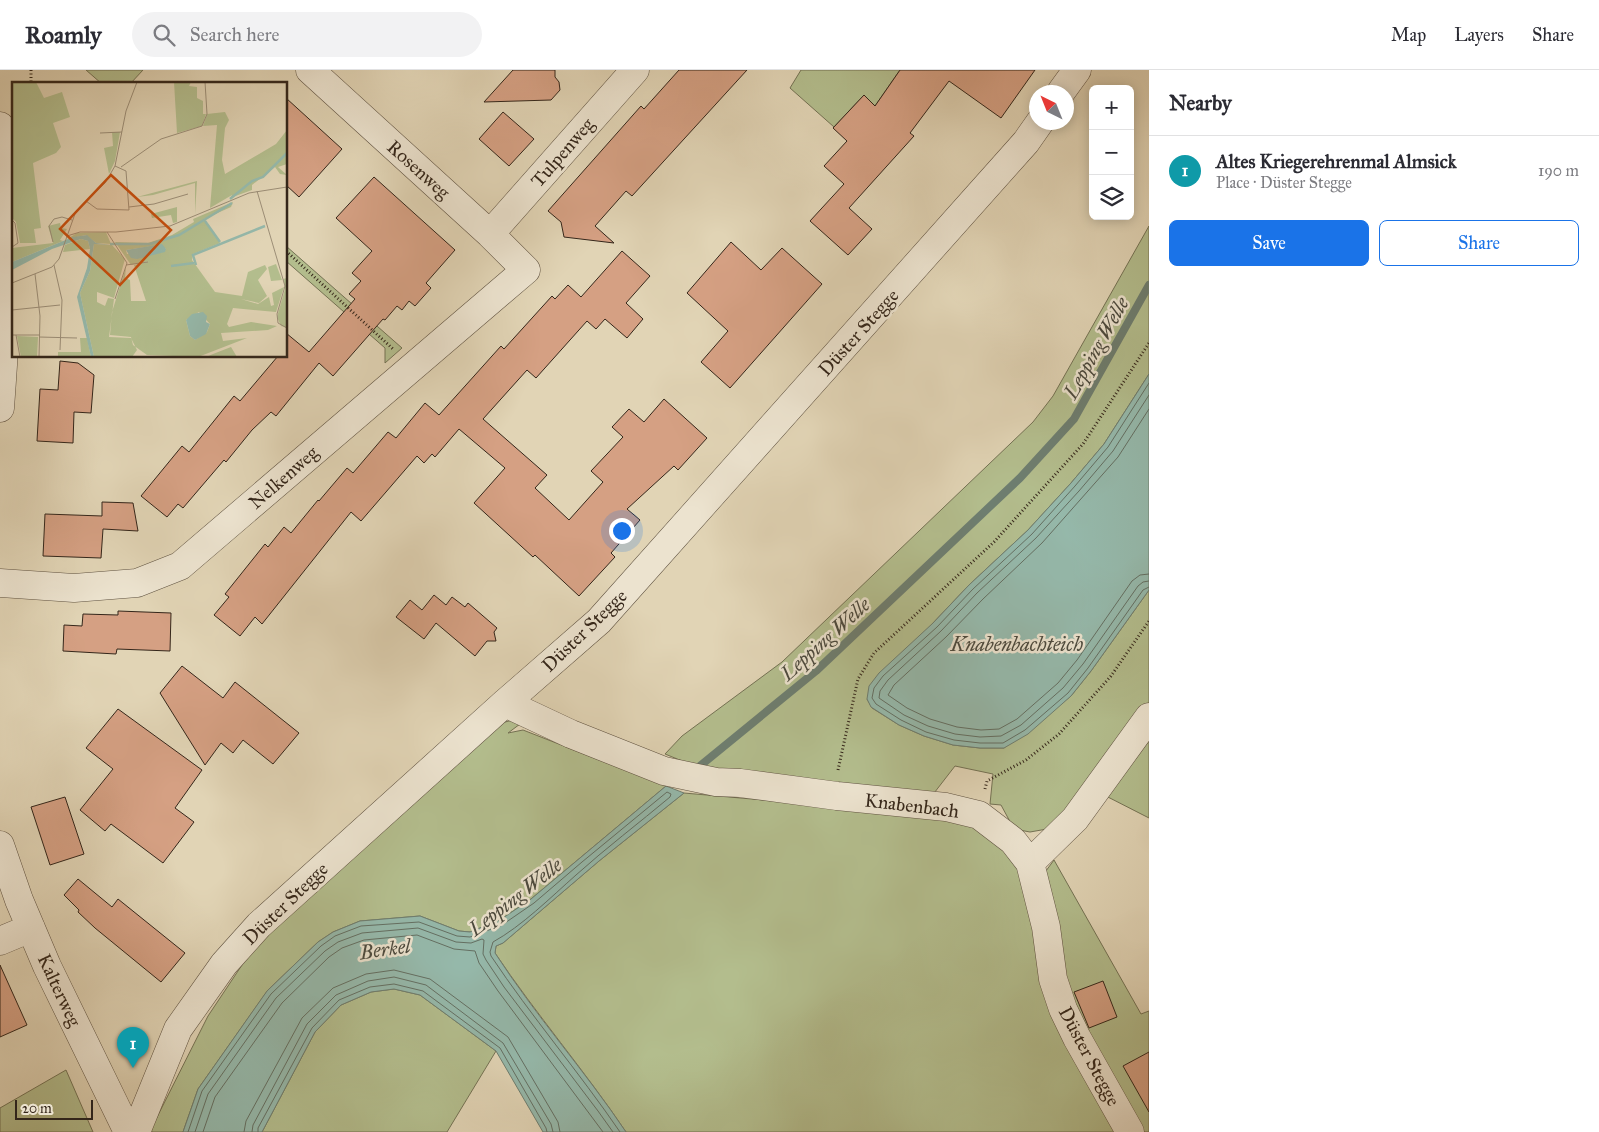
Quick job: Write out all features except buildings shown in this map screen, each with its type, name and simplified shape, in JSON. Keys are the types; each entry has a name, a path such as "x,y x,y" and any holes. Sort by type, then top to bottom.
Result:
{"street":[{"name":"Rosenweg","path":"310,70 490,234 526,270"},
{"name":"Tulpenweg","path":"490,234 635,70"},
{"path":"1066,85 1076,70"},
{"path":"0,126 5,181 7,260 0,408"},
{"name":"Düster Stegge","path":"136,1132 178,1029 224,964 259,925 297,889 505,702 599,621 1026,142 1034,130"},
{"name":"Nelkenweg","path":"0,583 74,588 137,583 180,566 526,270"},
{"name":"Knabenbach","path":"505,702 571,734 664,771 716,782 740,783 837,796 946,807 979,815 1013,841 1030,863 1046,927 1053,979"},
{"path":"1030,863 1075,819 1149,717"},
{"name":"Kalterweg","path":"0,845 31,928 128,1132"},
{"path":"0,941 31,928"},
{"name":"Düster Stegge","path":"1053,979 1063,1010 1130,1132"}],"path":[{"path":"288,253 412,366"},
{"path":"837,796 838,765 858,679 874,653 994,542 1083,444 1149,343"},
{"path":"979,815 987,780 1026,760 1059,734 1112,676 1149,621"}],"green space":[{"path":"86,70 143,70 132,82 100,82"},
{"path":"801,70 900,70 875,106 864,95 834,127 790,88"},
{"path":"1149,226 1149,374 1104,444 1071,483 1028,530 969,585 933,623 867,699 872,708 899,725 924,736 953,745 1004,748 1071,696 1149,590 1149,706 1090,788 1047,829 1030,832 1014,829 1001,805 990,804 993,774 955,766 931,797 829,787 692,765 665,754 682,736 782,662 1033,422 1053,396"},
{"path":"288,248 402,348 385,363 385,348 288,263"},
{"path":"513,720 524,721 508,733 523,730 666,786 531,899 500,920 470,932 459,931 420,916 360,921 333,932 318,942 268,990 198,1089 183,1132 152,1132 151,1129 208,1016 244,962 278,920 497,724"},
{"path":"1149,728 1149,818 1102,794"},
{"path":"684,793 808,804 982,824 1022,869 1120,1132 626,1132 511,976 495,953 496,946 503,943 599,861"},
{"path":"1054,860 1141,1014 1149,1011 1149,1132 1138,1132 1080,1030 1040,879"},
{"path":"394,989 420,995 496,1051 447,1132 262,1132 315,1032 341,1005 371,992"},
{"path":"66,1070 93,1132 0,1132 0,1108"}],"water":[{"name":"Knabenbachteich","path":"1149,374 1149,590 1071,696 1028,734 1004,748 953,745 924,736 899,725 871,707 867,699 869,686 879,673 1028,530 1071,483 1104,444"},
{"name":"Berkel","path":"666,786 684,793 599,861 503,943 496,946 495,953 626,1132 543,1132 496,1051 420,995 394,989 371,992 341,1005 315,1032 262,1132 183,1132 198,1089 267,991 318,942 333,932 360,921 420,916 459,931 470,932 500,920 531,899"}],"waterway":[{"name":"Lepping Welle","path":"695,770 816,671 1020,478 1074,419 1149,285"}],"place":[{"name":"Altes Kriegerehrenmal Almsick","path":"133,1068"}]}
